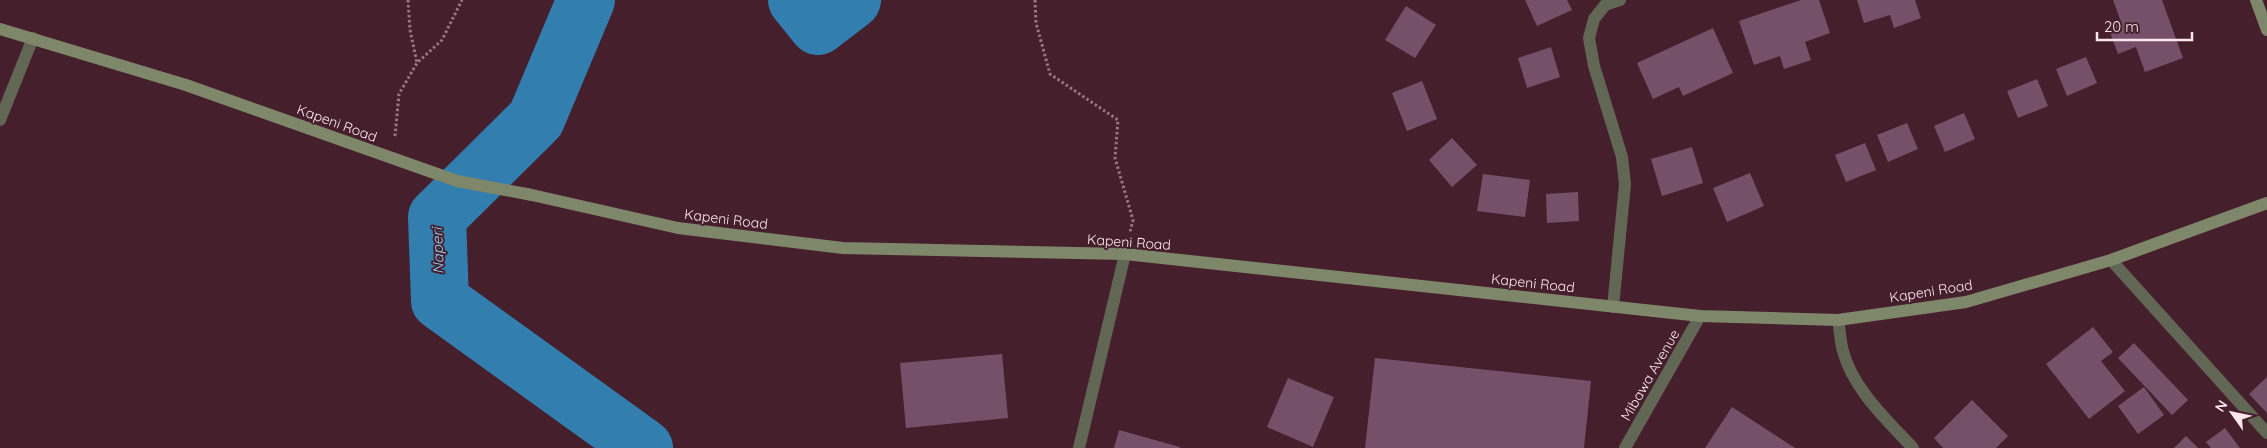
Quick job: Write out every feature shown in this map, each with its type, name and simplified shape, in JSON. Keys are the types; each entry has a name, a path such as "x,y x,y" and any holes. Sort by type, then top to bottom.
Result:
{"main road":[{"path":"2256,0 2267,30"},
{"name":"Kapeni Road","path":"0,29 186,85 457,182 532,195 678,228 843,248 1125,254 1700,316 1838,320 1966,302 2111,260 2267,203"}],"street":[{"path":"1613,306 1625,184 1622,157 1594,66 1589,38 1594,19 1606,5 1620,0"},
{"path":"0,120 32,38"},
{"path":"1079,448 1125,254"},
{"path":"2111,260 2267,433"},
{"name":"Mibawa Avenue","path":"1625,448 1700,316"},
{"path":"1838,320 1843,351 1855,378 1879,412 1913,448"}],"path":[{"path":"408,0 410,30 417,63"},
{"path":"393,159 399,94 417,63 442,40 462,0"},
{"path":"1036,0 1036,23 1050,74 1118,120 1115,158 1133,220 1125,254"}],"building":[{"path":"1525,0 1567,0 1572,10 1537,26"},
{"path":"1801,0 1819,0 1830,33 1805,42 1811,60 1784,69 1780,56 1754,65 1739,21"},
{"path":"1857,0 1915,0 1921,18 1894,28 1890,15 1864,23"},
{"path":"2113,0 2162,0 2183,58 2145,72 2136,47 2118,54 2108,27 2121,22"},
{"path":"1406,6 1436,25 1415,58 1385,40"},
{"path":"1713,28 1733,73 1683,96 1679,87 1653,99 1637,63"},
{"path":"1551,47 1560,77 1527,88 1518,58"},
{"path":"2086,57 2097,83 2067,96 2056,69"},
{"path":"2037,79 2048,106 2018,118 2007,91"},
{"path":"1422,81 1437,119 1407,131 1392,93"},
{"path":"1964,113 1975,139 1945,152 1934,126"},
{"path":"1907,123 1918,149 1888,162 1877,135"},
{"path":"1452,138 1477,165 1452,187 1429,160"},
{"path":"1865,143 1876,170 1846,182 1835,155"},
{"path":"1692,147 1703,183 1662,196 1651,159"},
{"path":"1750,173 1764,206 1727,222 1713,188"},
{"path":"1483,174 1530,180 1525,217 1477,211"},
{"path":"1578,192 1579,221 1547,223 1546,194"},
{"path":"2093,327 2113,352 2101,361 2125,391 2089,419 2046,364"},
{"path":"2134,343 2188,400 2172,415 2118,358"},
{"path":"1002,354 1008,418 906,428 900,363"},
{"path":"1375,358 1591,381 1584,448 1365,448"},
{"path":"2267,377 2267,413 2249,394"},
{"path":"1288,378 1334,397 1313,447 1267,427"},
{"path":"2144,387 2164,415 2138,434 2118,406"},
{"path":"1972,400 2008,436 1996,448 1943,448 1934,438"},
{"path":"1732,407 1795,448 1705,448"},
{"path":"2225,428 2240,448 2211,448 2206,442"},
{"path":"1119,430 1180,447 1180,448 1114,448"},
{"path":"2186,436 2198,448 2174,448"}],"waterway":[{"name":"Naperi","path":"586,0 536,119 437,217 440,301 644,448"},
{"name":"Naperi","path":"797,0 818,26 852,0"}]}
